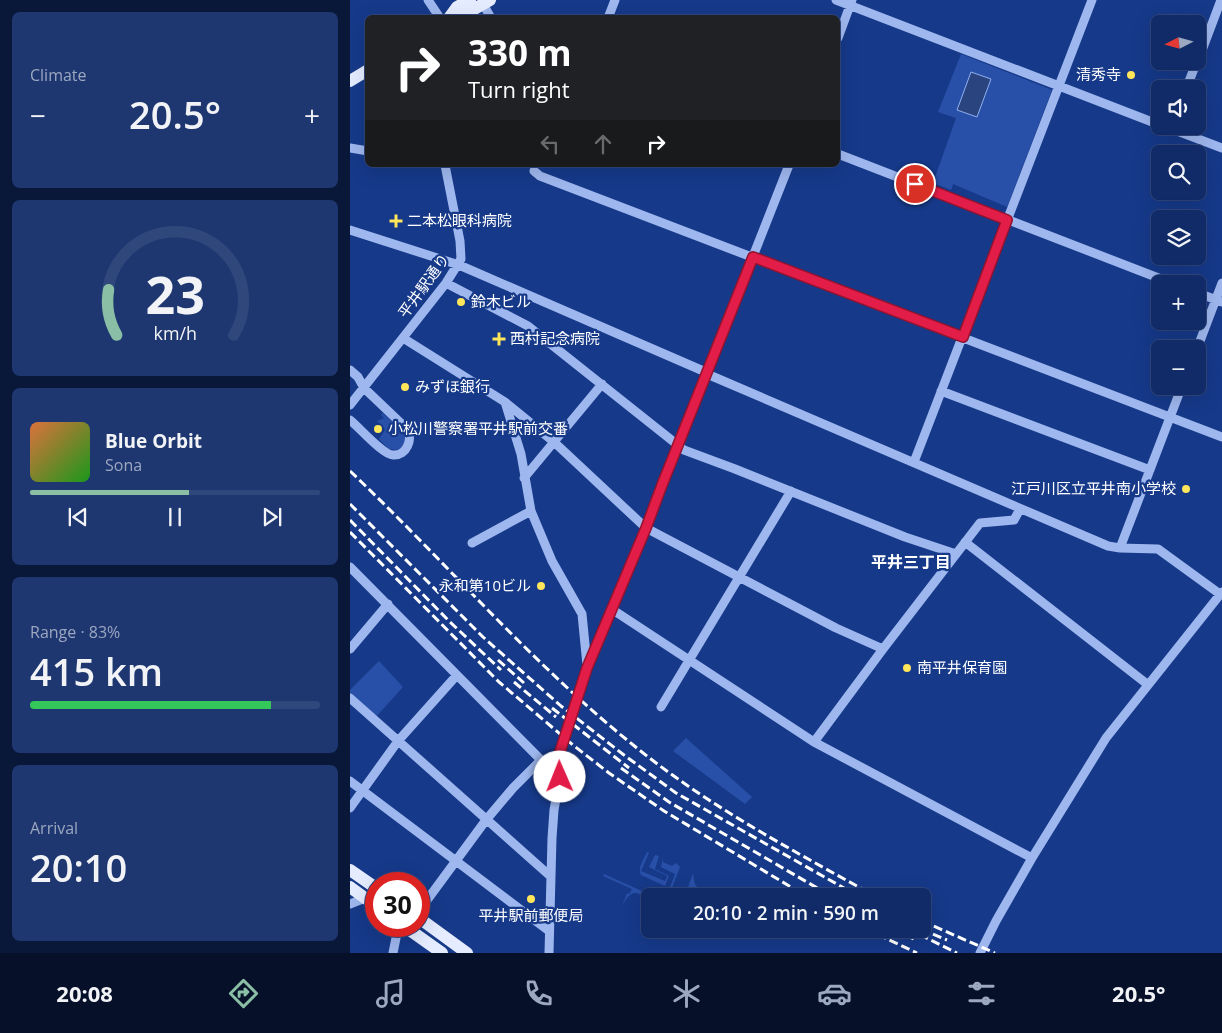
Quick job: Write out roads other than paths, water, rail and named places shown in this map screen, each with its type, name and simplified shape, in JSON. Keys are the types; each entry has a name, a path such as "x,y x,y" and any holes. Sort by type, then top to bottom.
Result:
{"main road":[{"path":"452,15 457,7 470,0"},
{"path":"464,15 487,2"},
{"path":"350,71 365,62"},
{"path":"350,81 365,72"},
{"path":"350,870 365,880"},
{"path":"350,887 365,898"},
{"path":"430,926 467,953"},
{"path":"419,937 442,953"}],"street":[{"path":"428,0 438,15"},
{"path":"609,15 615,0"},
{"path":"836,0 851,3 1151,121"},
{"path":"914,462 1092,0"},
{"path":"1206,38 1221,0"},
{"path":"487,2 490,15"},
{"path":"840,33 851,3"},
{"path":"1189,135 1222,148"},
{"path":"350,148 365,150"},
{"path":"840,155 1151,275"},
{"name":"平井駅通り","path":"350,405 459,265 462,253 443,167"},
{"path":"549,953 550,876 554,810 560,777 557,761 587,668 646,528 788,167"},
{"path":"534,171 540,176 1222,437"},
{"path":"350,230 459,265 1108,546 1158,549 1221,593 1106,738 1032,858 980,953"},
{"path":"446,283 528,326 684,450 905,537 956,554"},
{"path":"1201,340 1219,301 1222,283"},
{"path":"1206,296 1219,301"},
{"path":"403,338 506,402 554,442 646,528 836,628 883,649"},
{"path":"350,370 358,377 364,388 406,429 409,434 409,444 398,455 387,454 350,420"},
{"path":"524,478 602,384"},
{"path":"941,392 1150,470"},
{"path":"1120,548 1179,395"},
{"path":"506,402 521,454 531,511 552,561 582,614 587,668"},
{"path":"661,707 791,491"},
{"path":"814,742 980,523 1014,520 1020,509"},
{"path":"472,543 531,511"},
{"path":"965,542 1147,684"},
{"path":"350,567 541,760 557,761"},
{"path":"350,649 388,604"},
{"path":"613,610 814,742 1032,858"},
{"path":"350,808 398,741 458,675"},
{"path":"350,698 550,876"},
{"path":"430,897 486,820 513,788 541,760"},
{"path":"350,781 549,931"},
{"path":"350,904 365,898"},
{"path":"393,953 396,937"}],"railway":[{"path":"350,471 558,679 632,744 690,787 750,826 861,888"},
{"path":"350,504 483,637 561,706 624,755 676,793 844,888"},
{"path":"350,520 450,622 501,670"},
{"path":"350,532 499,682 573,745 609,773 664,811 793,888"},
{"path":"498,660 524,683"},
{"path":"514,682 556,717"},
{"path":"552,708 629,768"},
{"path":"621,768 669,802 817,888"},
{"path":"931,925 995,953"},
{"path":"931,933 947,940"},
{"path":"885,938 917,953"},
{"path":"926,938 957,953"}],"place":[{"name":"清秀寺","path":"1131,75"},
{"name":"二本松眼科病院","path":"396,221"},
{"name":"鈴木ビル","path":"461,302"},
{"name":"西村記念病院","path":"499,339"},
{"name":"みずほ銀行","path":"405,387"},
{"name":"小松川警察署平井駅前交番","path":"378,429"},
{"name":"江戸川区立平井南小学校","path":"1186,489"},
{"name":"永和第10ビル","path":"541,586"},
{"name":"南平井保育園","path":"907,668"},
{"name":"平井駅前郵便局","path":"531,899"}],"district":[{"name":"平井三丁目","path":"911,562"}]}
